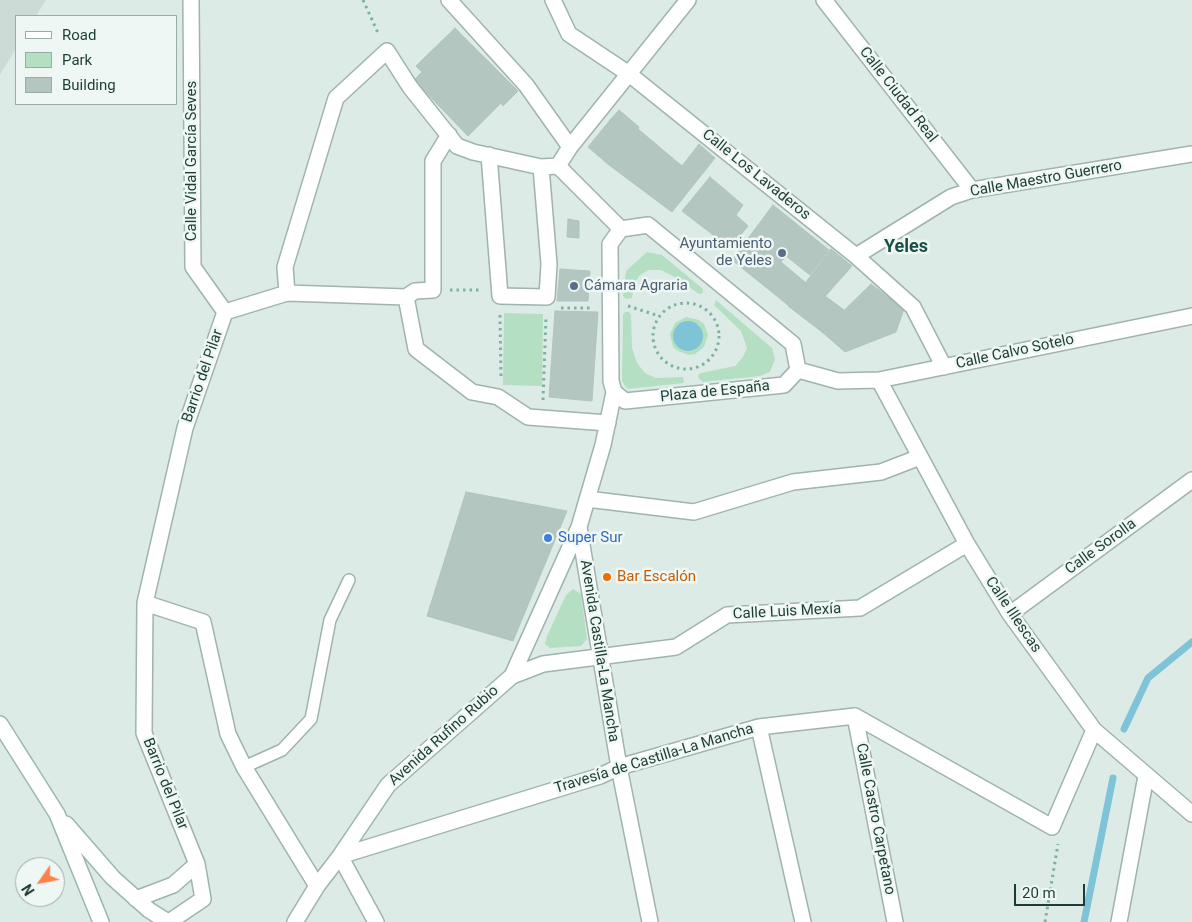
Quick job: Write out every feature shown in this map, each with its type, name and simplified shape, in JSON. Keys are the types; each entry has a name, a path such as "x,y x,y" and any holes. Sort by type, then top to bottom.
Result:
{"street":[{"name":"Calle Vidal García Seves","path":"191,0 193,267 225,312"},
{"path":"449,0 526,85 570,147"},
{"name":"Calle Los Lavaderos","path":"553,0 569,34 629,74 856,256 913,307 944,367"},
{"path":"558,166 570,147 688,0"},
{"name":"Calle Ciudad Real","path":"824,0 972,190"},
{"path":"288,293 286,267 336,98 387,51 410,87 457,146 541,167 558,166 621,229"},
{"path":"433,290 433,161 449,135"},
{"name":"Calle Maestro Guerrero","path":"856,256 951,197 972,190 1192,154"},
{"path":"489,155 500,296 548,297 549,264 541,167"},
{"path":"614,392 611,381 610,244 621,229 648,225 793,344 798,370"},
{"name":"Barrio del Pilar","path":"169,922 203,899 197,864 144,733 146,603 185,428 225,312 288,293 406,297 415,291 433,290"},
{"path":"406,297 416,349 472,392 500,398 528,417 608,423"},
{"name":"Calle Calvo Sotelo","path":"798,370 838,381 879,380 1192,316"},
{"name":"Plaza de España","path":"614,392 626,401 784,385 798,370"},
{"name":"Calle Illescas","path":"879,380 967,544 1010,614 1097,734 1192,814"},
{"name":"Avenida Rufino Rubio","path":"512,676 579,527 608,423 614,392"},
{"path":"587,499 694,512 793,482 881,472 920,457"},
{"name":"Calle Sorolla","path":"1010,614 1192,480"},
{"name":"Avenida Castilla-La Mancha","path":"579,527 618,767 650,922"},
{"name":"Calle Luis Mexía","path":"599,657 676,647 727,615 860,608 967,544"},
{"path":"146,603 203,622 228,734 244,767 317,886"},
{"name":"Avenida Rufino Rubio","path":"295,922 317,886 340,856 388,785 512,676 543,664 599,657"},
{"path":"855,716 1052,827 1097,734"},
{"name":"Travesía de Castilla-La Mancha","path":"340,856 600,776 618,767 759,727 855,716"},
{"name":"Calle Castro Carpetano","path":"855,716 895,922"},
{"path":"0,724 56,814 101,922"},
{"path":"759,727 803,922"},
{"path":"1119,922 1141,771"},
{"path":"56,814 113,878 136,899 169,922"},
{"path":"340,856 376,922"},
{"path":"136,899 173,885 197,864"}],"lane":[{"path":"244,767 282,750 311,719 330,620 349,580"}],"path":[{"path":"363,0 387,51"},
{"path":"433,290 500,290"},
{"path":"688,303 702,307 716,320 720,331 715,354 708,362 698,368 687,370 666,364 654,346 653,336 657,321 667,309 677,304 688,303"},
{"path":"554,308 590,309 598,305"},
{"path":"542,418 546,308"},
{"path":"500,313 500,398"},
{"path":"1044,922 1059,847 1052,827"}],"shaded area":[{"path":"0,0 46,0 37,15 15,15 15,50 0,75"}],"green space":[{"path":"647,252 662,255 703,289 703,293 699,294 675,277 661,270 648,270 639,276 634,285 632,298 626,299 623,296 626,271"},
{"path":"716,300 772,348 775,359 770,372 760,376 703,382 699,379 698,375 701,373 735,366 743,357 747,348 741,331 714,305"},
{"path":"625,312 629,312 631,315 632,348 637,363 645,373 656,378 683,377 684,383 628,389 625,386 622,381 623,315"},
{"path":"504,313 543,314 542,386 503,385"},
{"path":"686,317 699,320 704,324 708,335 704,347 695,354 689,355 673,347 670,334 675,323","holes":["686,321 699,325 703,335 702,342 676,327"]},
{"path":"573,589 581,594 587,639 581,646 550,648 545,644 547,636 566,595"}],"water":[{"path":"688,321 699,325 703,336 699,347 688,351 677,347 673,336 677,325"}],"building":[{"path":"455,28 518,91 503,106 501,103 468,136 414,80 422,72 416,66"},
{"path":"619,110 639,127 638,129 682,166 699,144 715,158 672,212 609,165 632,136 611,119"},
{"path":"611,119 632,136 609,165 588,147"},
{"path":"710,177 743,205 736,215 748,226 730,248 682,211"},
{"name":"Ayuntamiento de Yeles","path":"773,205 829,250 810,275 786,256 781,262 806,283 788,305 732,260"},
{"path":"568,219 579,221 579,238 567,237"},
{"path":"831,249 852,266 805,319 788,306"},
{"name":"Cámara Agraria","path":"560,269 590,271 588,301 557,301"},
{"path":"871,284 904,309 896,332 845,352 822,332"},
{"path":"825,296 844,310 822,332 805,319"},
{"path":"555,311 598,312 592,401 549,397"},
{"path":"466,492 567,511 513,641 427,616"}],"waterway":[{"path":"1124,729 1148,678 1192,642"},
{"path":"1084,922 1113,778"}],"place":[{"name":"Ayuntamiento de Yeles","path":"782,253"},
{"name":"Cámara Agraria","path":"574,286"},
{"name":"Super Sur","path":"548,538"},
{"name":"Bar Escalón","path":"607,577"}],"district":[{"name":"Yeles","path":"906,247"}]}
